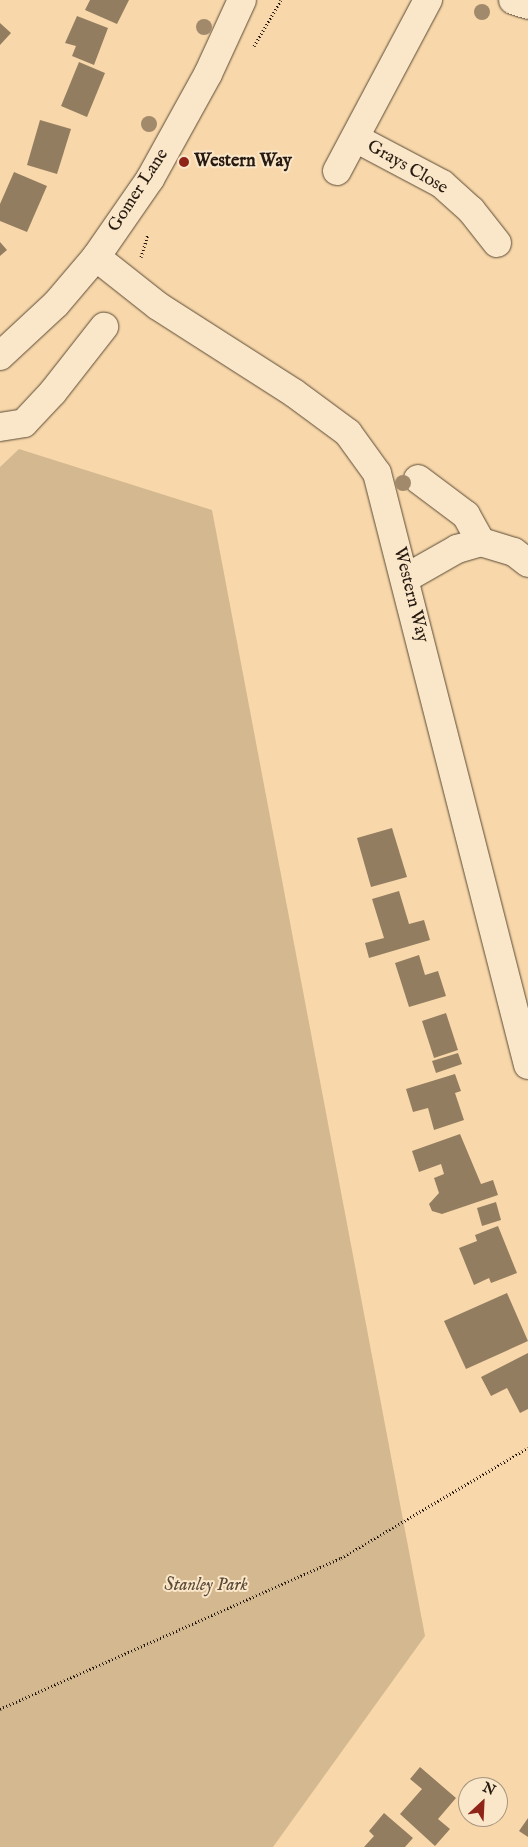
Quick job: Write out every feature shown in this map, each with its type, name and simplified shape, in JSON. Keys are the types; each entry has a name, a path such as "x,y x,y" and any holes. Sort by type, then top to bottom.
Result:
{"street":[{"name":"Gomer Lane","path":"0,356 56,304 96,257 150,179 208,74 242,0"},
{"name":"Grays Close","path":"337,171 356,139 428,0"},
{"path":"513,0 528,5"},
{"name":"Grays Close","path":"356,139 442,184 471,210 496,243"},
{"name":"Western Way","path":"96,257 158,306 294,393 348,433 377,472 406,578 528,1064"},
{"path":"0,427 24,423 52,392 104,327"},
{"path":"418,479 466,515 481,542"},
{"path":"406,578 457,549 481,542 514,552 528,563"}],"path":[{"path":"0,1709 341,1558 528,1448"}],"green space":[{"name":"Stanley Park","path":"19,449 212,510 425,1636 273,1847 0,1847 0,467"}],"building":[{"path":"90,0 129,0 117,24 85,10"},
{"path":"77,16 108,28 94,65 72,56 76,46 65,43"},
{"path":"0,23 11,33 0,45"},
{"path":"79,62 105,73 87,117 61,106"},
{"path":"40,120 71,129 57,174 27,165"},
{"path":"14,172 47,186 27,232 0,221 0,204"},
{"path":"0,242 7,250 0,256"},
{"path":"392,828 407,877 371,887 357,838"},
{"path":"399,891 409,924 424,920 430,940 369,958 365,943 384,938 372,899"},
{"path":"419,955 425,975 438,971 446,996 409,1007 395,963"},
{"path":"446,1013 458,1050 434,1058 422,1021"},
{"path":"458,1053 462,1064 436,1073 432,1061"},
{"path":"455,1074 461,1091 455,1093 464,1120 434,1130 428,1108 413,1112 406,1089"},
{"path":"460,1134 481,1184 493,1180 498,1195 442,1214 432,1211 429,1204 439,1193 434,1178 444,1174 441,1164 419,1172 412,1151"},
{"path":"496,1202 501,1220 482,1226 477,1208"},
{"path":"498,1226 517,1273 491,1283 489,1278 474,1285 459,1248 477,1241 475,1235"},
{"path":"507,1293 528,1341 466,1369 444,1321"},
{"path":"528,1353 528,1409 520,1413 507,1388 491,1396 481,1377"},
{"path":"420,1767 456,1798 438,1819 450,1829 435,1846 400,1814 422,1789 410,1779"},
{"path":"384,1813 413,1838 405,1847 364,1847 374,1836 369,1831"},
{"path":"528,1818 528,1837 519,1831"}],"place":[{"name":"Western Way","path":"184,162"}]}
